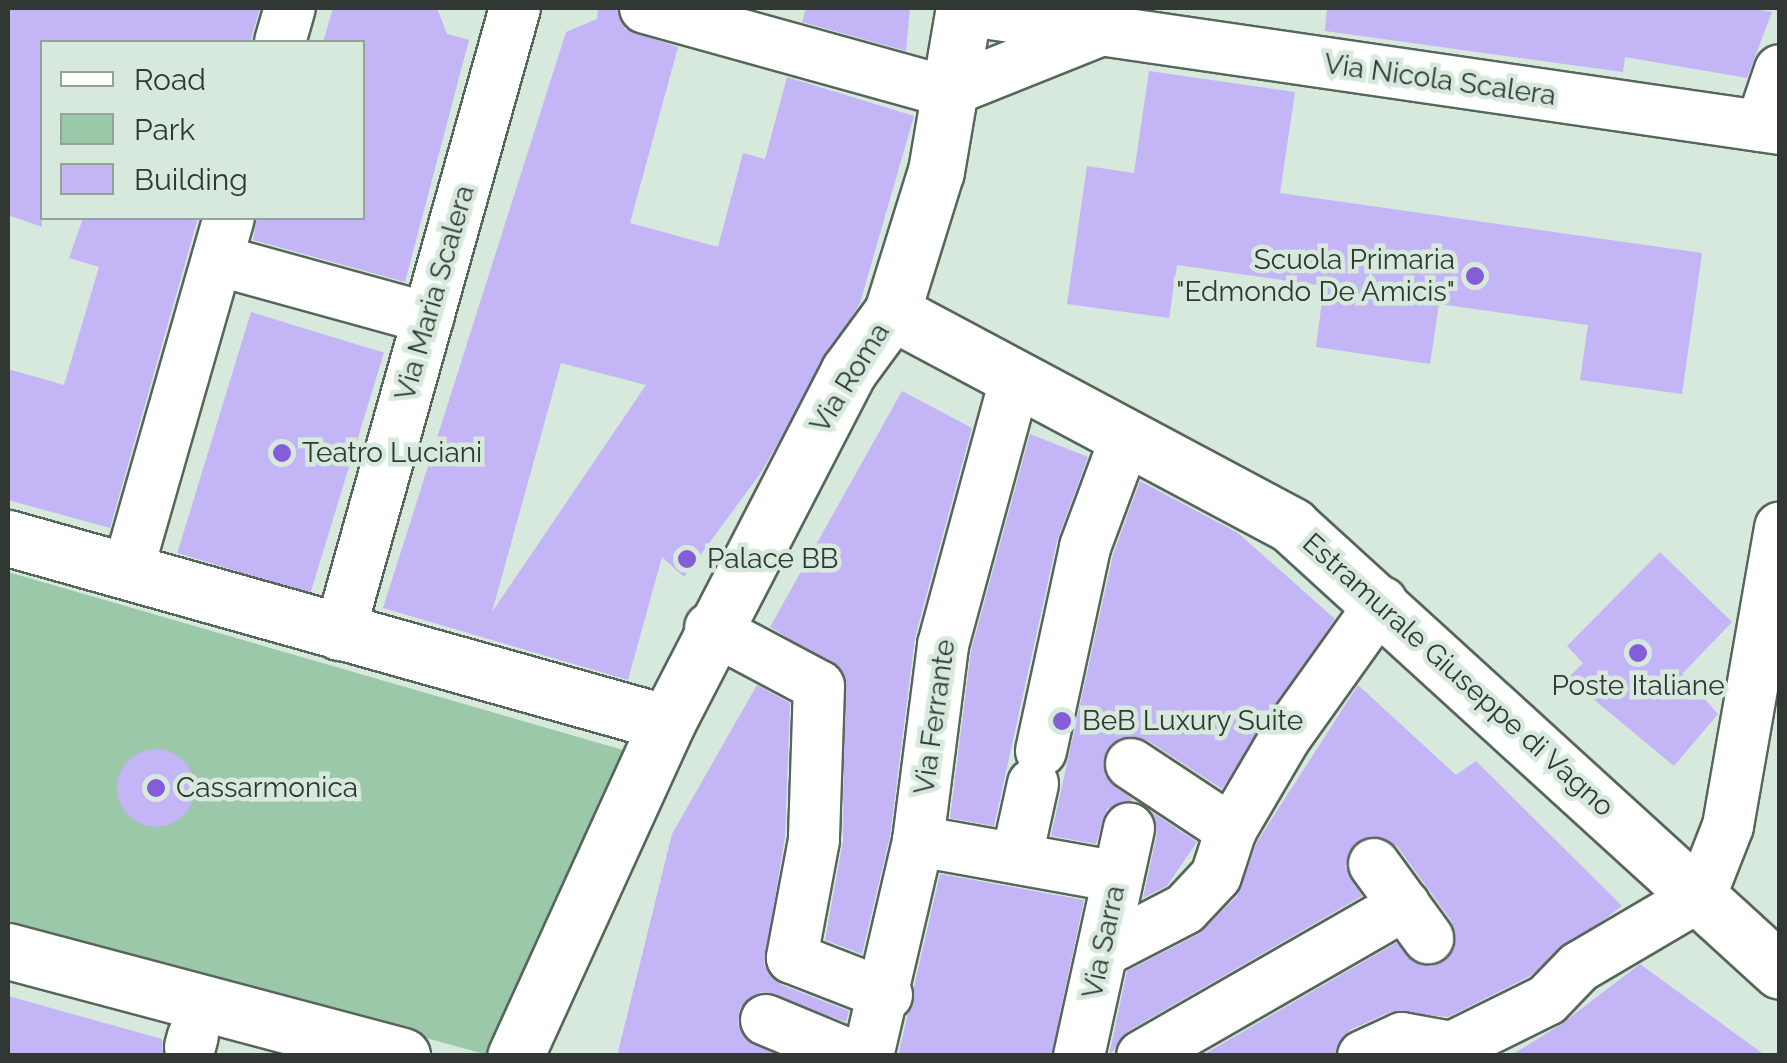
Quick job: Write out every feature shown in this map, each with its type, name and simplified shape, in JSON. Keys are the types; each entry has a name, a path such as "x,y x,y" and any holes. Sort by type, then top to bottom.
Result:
{"street":[{"path":"281,40 290,8"},
{"name":"Via Maria Scalera","path":"339,635 515,8"},
{"path":"645,8 947,92 1100,30"},
{"name":"Via Roma","path":"516,1056 710,628 848,372 892,312 936,171 964,9"},
{"name":"Via Nicola Scalera","path":"964,9 1770,128"},
{"path":"1770,128 1780,70"},
{"path":"126,573 223,239 428,318"},
{"name":"Estramurale Giuseppe di Vagno","path":"892,312 1292,526 1382,602 1780,971"},
{"name":"Via Ferrante","path":"868,1056 887,995 918,841 943,646 1015,380"},
{"path":"1017,856 1085,546 1126,438"},
{"path":"1363,1056 1402,1038 1452,1047 1496,1040 1547,1000 1579,967 1701,895 1761,748 1780,527"},
{"path":"8,538 339,635 667,723"},
{"path":"1102,952 1185,909 1216,876 1231,830 1382,602"},
{"path":"710,628 819,686 814,840 792,958 887,995"},
{"path":"1131,764 1231,830"},
{"name":"Via Sarra","path":"1080,1056 1129,828"},
{"path":"918,841 1017,856 1118,878"},
{"path":"1142,1056 1417,921 1374,864"},
{"path":"8,950 402,1056"},
{"path":"766,1020 853,1056"}],"green space":[{"path":"8,572 630,752 488,1055 8,923"}],"building":[{"path":"8,8 260,8 251,40 40,40 42,227 8,215"},
{"path":"333,8 437,8 447,34 469,40 405,282 253,240 257,220 365,220 365,40 324,40"},
{"path":"598,8 617,8 625,29 678,47 630,223 718,247 743,153 765,159 787,77 914,116 860,303 760,474 684,577 662,557 628,680 383,608 566,32 597,19","holes":["561,363 646,385 492,612"]},
{"path":"806,8 910,8 906,51 802,22"},
{"path":"1327,8 1748,8 1772,12 1747,78 1625,57 1623,72 1325,31"},
{"name":"Scuola Primaria \"Edmondo De Amicis\"","path":"1149,71 1295,92 1280,193 1702,253 1682,394 1580,380 1588,325 1439,304 1430,364 1316,347 1324,286 1177,265 1169,318 1067,304 1087,166 1134,173"},
{"path":"82,220 197,220 110,528 8,500 8,369 64,385 99,267 69,258"},
{"name":"Teatro Luciani","path":"251,312 384,353 310,594 177,553"},
{"path":"902,391 972,428 915,637 890,836 862,954 825,940 843,841 844,673 770,627"},
{"path":"1030,434 1088,457 1057,541 994,826 950,818 971,651"},
{"path":"1140,481 1238,533 1335,619 1222,789 1147,740 1119,738 1107,749 1105,776 1133,800 1107,809 1096,844 1051,836 1113,555"},
{"name":"Poste Italiane","path":"1660,552 1732,622 1682,674 1718,714 1674,766 1568,678 1583,663 1567,646"},
{"path":"757,685 790,703 785,837 764,965 782,985 849,1011 846,1022 761,992 740,1008 738,1025 777,1056 617,1056 672,834"},
{"path":"1358,685 1456,775 1476,761 1622,906 1530,976 1448,1017 1390,1012 1350,1030 1335,1056 1201,1056 1396,943 1430,967 1454,950 1452,922 1397,846 1370,836 1345,866 1362,896 1128,1031 1109,1056 1127,971 1199,934 1237,896 1257,842"},
{"name":"Cassarmonica","path":"156,749 171,752 183,761 192,773 192,803 183,815 171,824 156,827 141,824 129,815 120,803 117,788 120,773 129,761 141,752"},
{"path":"1152,812 1197,842 1167,886 1143,898 1157,834"},
{"path":"940,874 1084,900 1051,1056 898,1056"},
{"path":"1640,964 1766,1056 1510,1056 1560,1025"},
{"path":"8,996 162,1039 163,1056 8,1056"}],"place":[{"name":"Scuola Primaria \"Edmondo De Amicis\"","path":"1475,276"},
{"name":"Teatro Luciani","path":"282,453"},
{"name":"Palace BB","path":"687,559"},
{"name":"Poste Italiane","path":"1638,653"},
{"name":"BeB Luxury Suite","path":"1062,721"},
{"name":"Cassarmonica","path":"156,788"}]}
